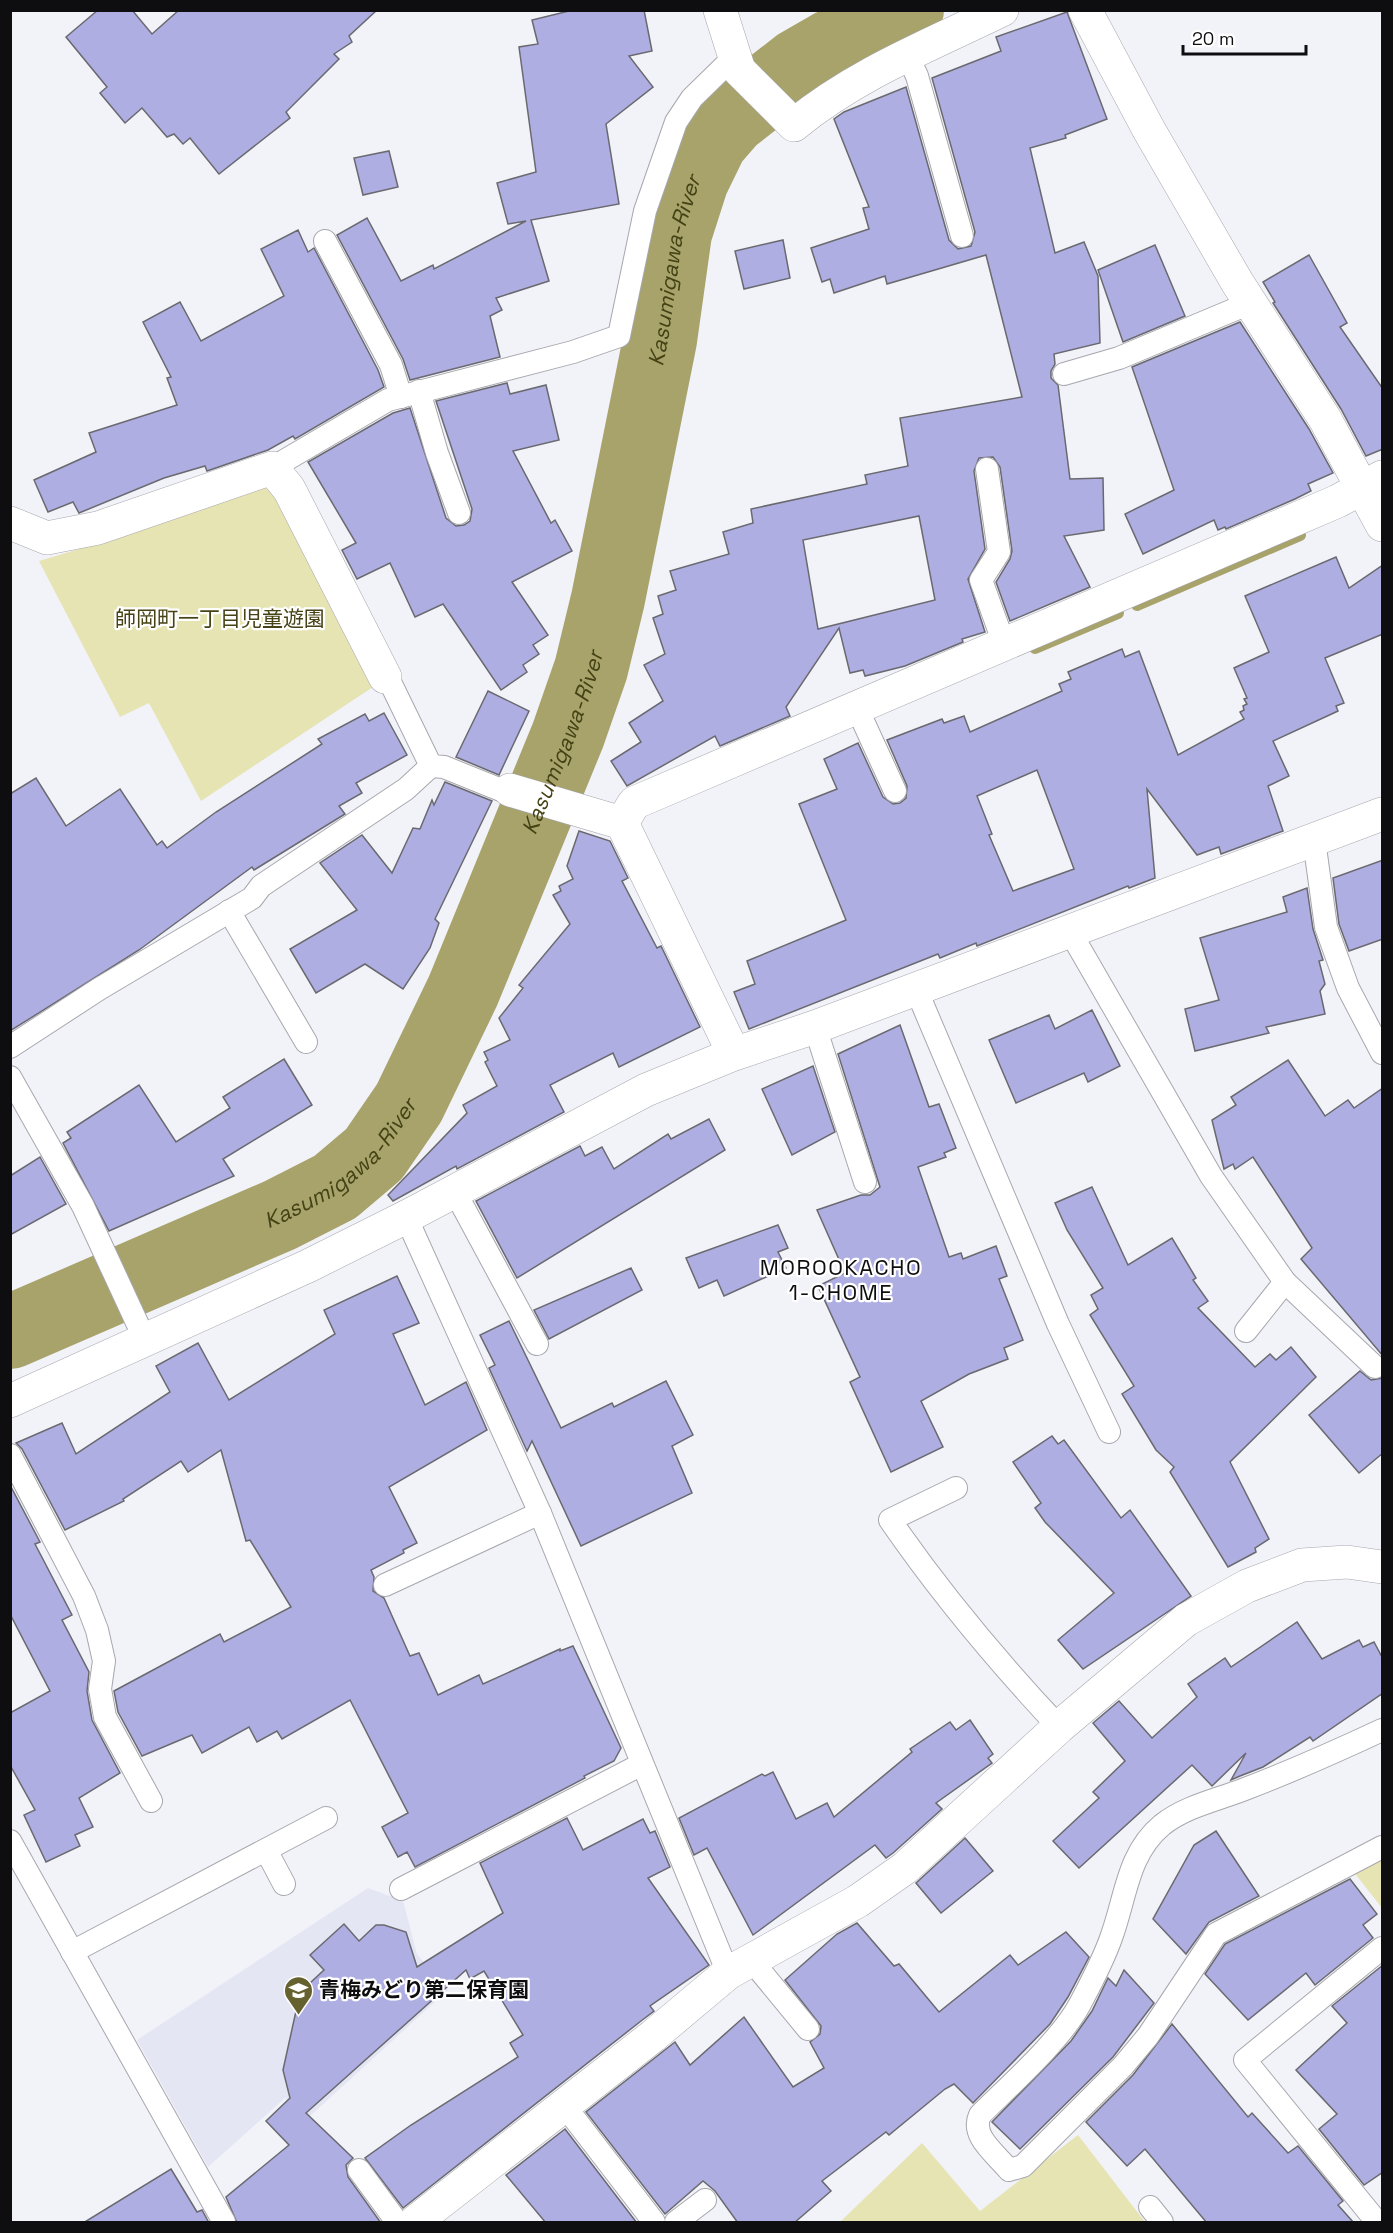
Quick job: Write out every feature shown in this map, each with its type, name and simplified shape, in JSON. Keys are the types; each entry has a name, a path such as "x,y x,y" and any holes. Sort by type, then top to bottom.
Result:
{"street":[{"path":"720,10 737,63 794,125 828,97 907,55 1002,10"},
{"path":"1085,10 1149,129 1250,303 1325,418 1352,464 1372,483 1383,525"},
{"path":"10,523 47,538 98,528 272,468 289,489 385,677"},
{"path":"622,823 634,803 1372,483"},
{"path":"510,790 622,823 734,1053"},
{"path":"10,1401 309,1266 595,1114 734,1053 815,1027 1383,814"},
{"path":"416,2223 740,1967 858,1901 905,1868 1059,1727 1186,1620 1247,1587 1302,1565 1347,1563 1383,1567"}],"lane":[{"path":"907,55 917,76 962,236"},
{"path":"272,468 388,400 573,352 619,336 645,211 676,122 692,98 737,63"},
{"path":"325,241 391,365 410,394 437,453 459,513"},
{"path":"1064,375 1119,358 1250,303"},
{"path":"987,469 999,552 981,580 1004,644"},
{"path":"385,677 392,686 431,766"},
{"path":"857,708 895,791"},
{"path":"10,1047 252,898 261,885 406,789 431,766 444,767 501,790 510,790"},
{"path":"1314,840 1326,927 1348,988 1383,1053"},
{"path":"229,911 306,1042"},
{"path":"1069,930 1211,1176 1285,1282 1375,1367"},
{"path":"916,989 1058,1324 1109,1432"},
{"path":"815,1027 865,1182"},
{"path":"10,1077 83,1206 145,1340"},
{"path":"454,1190 537,1344"},
{"path":"405,1217 540,1513 642,1764 740,1967 808,2029"},
{"path":"1246,1331 1285,1282"},
{"path":"10,1455 84,1596 97,1630 104,1661 100,1689 105,1717 151,1801"},
{"path":"956,1488 890,1520 926,1573 1010,1674 1059,1727"},
{"path":"385,1585 540,1513"},
{"path":"1383,1730 1315,1762 1193,1807 1162,1825 1139,1850 1131,1866 1126,1893 1111,1940 1079,2007 1045,2049 980,2115 976,2124 977,2133 1009,2170 1023,2166 1135,2051 1216,1934 1383,1846"},
{"path":"401,1889 642,1764"},
{"path":"72,1952 326,1818"},
{"path":"10,1841 224,2223"},
{"path":"266,1850 284,1884"},
{"path":"1377,2223 1245,2060 1383,1948"},
{"path":"564,2105 654,2223"},
{"path":"359,2170 397,2223"},
{"path":"676,2223 705,2200"}],"shaded area":[{"name":"青梅みどり第二保育園","path":"368,1888 403,1901 417,1954 448,1990 309,2117 285,2098 208,2167 137,2040"}],"green space":[{"name":"師岡町一丁目児童遊園","path":"261,486 281,494 376,685 201,801 149,703 120,717 39,561 146,529"},
{"path":"1382,1856 1382,1908 1353,1871"},
{"path":"1078,2135 1145,2222 840,2222 922,2143 980,2211"}],"building":[{"path":"98,10 132,10 152,34 179,10 377,10 349,36 352,42 334,54 339,59 286,112 290,118 219,174 190,138 183,144 174,134 167,137 142,108 125,123 100,93 107,87 66,37"},
{"path":"573,10 644,10 652,51 629,56 653,87 606,124 619,204 531,220 549,281 496,298 502,310 490,316 500,357 410,380 403,359 337,235 367,218 401,281 433,265 434,269 526,221 508,224 497,183 536,172 519,47 538,44 532,20"},
{"path":"1067,12 1107,119 1065,135 1066,138 1030,148 1055,253 1084,242 1098,276 1100,343 1054,354 1055,364 1051,371 1051,378 1058,385 1070,479 1103,478 1104,530 1064,536 1090,587 1010,621 996,582 1010,559 1012,551 1000,467 993,457 979,458 974,471 985,549 968,579 985,632 962,639 963,642 905,666 865,676 863,670 850,673 839,628 786,707 790,716 720,746 715,736 627,786 611,761 641,742 629,723 663,701 644,665 665,654 653,618 663,614 658,596 676,590 670,571 729,554 723,532 753,523 751,509 867,484 865,475 908,466 900,418 1022,397 986,255 887,284 885,276 834,293 830,279 822,282 811,248 869,229 863,208 869,207 834,119 844,112 906,87 949,240 958,249 971,246 975,232 932,78 1001,51 996,37","holes":["919,516 935,600 818,629 803,540"]},
{"path":"389,151 398,187 363,195 354,158"},
{"path":"298,230 308,252 314,248 378,370 384,387 295,439 293,436 268,450 207,471 205,466 164,478 79,513 73,502 48,512 34,480 96,452 89,433 177,405 167,378 171,377 143,322 180,302 201,341 284,296 261,249"},
{"path":"783,240 790,278 744,289 735,251"},
{"path":"1155,245 1185,316 1123,342 1098,270"},
{"path":"1309,255 1347,323 1340,327 1383,389 1383,449 1366,456 1341,409 1273,303 1275,302 1263,282"},
{"path":"1240,322 1309,429 1333,473 1308,484 1311,491 1226,529 1225,527 1218,530 1214,520 1143,554 1125,514 1174,490 1132,367"},
{"path":"507,383 510,394 546,385 559,440 513,451 551,523 555,520 572,551 512,582 548,635 533,645 539,654 523,665 527,672 501,690 443,604 415,617 390,563 357,579 342,550 356,543 308,462 393,413 410,408 446,518 456,526 464,525 470,521 472,509 436,401"},
{"path":"1336,557 1349,588 1383,565 1383,634 1325,658 1344,703 1336,706 1338,711 1273,741 1289,776 1268,786 1283,831 1221,854 1219,847 1197,855 1147,789 1155,878 1129,888 1128,886 977,946 976,943 940,958 938,954 749,1029 734,992 755,984 747,961 846,920 799,804 837,789 824,759 858,743 883,797 893,804 900,803 906,798 907,786 887,740 942,719 944,723 964,716 970,732 1062,691 1059,684 1071,679 1068,672 1122,649 1125,657 1139,651 1178,755 1244,719 1240,712 1247,704 1244,699 1247,698 1234,668 1269,652 1245,596","holes":["1037,770 1074,869 1013,891 989,835 992,834 977,796"]},
{"path":"488,691 529,711 499,775 456,757"},
{"path":"384,713 407,755 356,783 362,793 339,806 345,814 254,870 252,867 139,950 10,1031 10,794 36,778 66,826 120,789 157,845 162,841 167,848 216,812 322,744 318,739 365,714 369,721"},
{"path":"445,782 492,801 435,919 439,923 430,948 403,989 365,964 316,993 290,949 357,910 320,863 362,835 392,873 413,828 420,829 432,800 434,805"},
{"path":"579,831 610,841 628,878 622,881 657,948 661,946 700,1027 619,1067 613,1053 550,1085 564,1112 457,1169 456,1166 393,1201 388,1195 467,1113 463,1105 497,1086 485,1062 488,1060 484,1052 510,1040 499,1018 523,988 519,985 570,924 553,895 561,891 559,886 573,879 567,866"},
{"path":"1383,860 1383,939 1349,951 1339,924 1333,878"},
{"path":"1307,888 1313,929 1323,960 1319,961 1325,984 1320,991 1325,1014 1266,1027 1269,1033 1195,1051 1185,1009 1219,1000 1200,938 1287,912 1283,897"},
{"path":"1092,1010 1120,1066 1088,1082 1084,1073 1016,1103 989,1040 1049,1015 1055,1029"},
{"path":"900,1025 929,1107 939,1104 956,1148 944,1153 946,1157 918,1167 949,1257 961,1253 963,1259 996,1246 1007,1276 999,1279 1023,1340 1004,1348 1008,1359 969,1374 921,1401 943,1447 891,1472 850,1382 860,1377 818,1286 845,1273 817,1210 861,1195 870,1195 880,1187 838,1054"},
{"path":"284,1059 312,1105 223,1159 234,1176 109,1231 63,1143 71,1138 67,1132 139,1085 176,1142 230,1108 223,1097"},
{"path":"1288,1060 1325,1116 1348,1100 1354,1108 1383,1088 1383,1356 1301,1259 1312,1248 1253,1157 1235,1169 1233,1164 1224,1169 1212,1120 1236,1105 1231,1097"},
{"path":"813,1066 835,1132 792,1155 762,1089"},
{"path":"709,1119 725,1150 517,1278 476,1201 580,1146 585,1156 602,1147 614,1169 668,1134 671,1139"},
{"path":"40,1157 66,1204 10,1235 10,1176"},
{"path":"1092,1187 1128,1265 1172,1238 1196,1278 1193,1280 1208,1301 1198,1308 1255,1367 1270,1354 1276,1360 1291,1347 1316,1377 1230,1462 1269,1539 1255,1548 1256,1552 1228,1567 1170,1472 1174,1467 1156,1450 1122,1394 1134,1386 1090,1315 1098,1309 1091,1295 1103,1288 1067,1230 1055,1203"},
{"path":"778,1225 788,1248 778,1252 786,1268 724,1296 717,1280 699,1288 686,1258"},
{"path":"631,1268 642,1290 549,1339 534,1310"},
{"path":"397,1276 419,1323 393,1334 425,1405 466,1382 487,1430 389,1487 417,1543 403,1550 404,1553 371,1570 374,1577 373,1591 384,1598 410,1656 419,1653 438,1695 479,1675 483,1684 560,1649 560,1651 573,1646 621,1748 614,1761 584,1776 585,1778 415,1867 407,1852 398,1857 382,1827 408,1813 350,1700 282,1739 277,1731 257,1742 249,1727 202,1753 192,1735 142,1756 118,1712 114,1691 220,1634 224,1642 291,1607 250,1540 246,1541 221,1450 188,1472 181,1461 123,1499 124,1501 65,1530 22,1449 16,1443 62,1423 76,1454 170,1392 156,1366 198,1343 229,1400 335,1334 324,1310"},
{"path":"509,1321 561,1428 612,1403 614,1407 666,1381 693,1435 672,1446 692,1493 581,1546 532,1441 527,1451 489,1368 495,1365 480,1335"},
{"path":"1360,1371 1371,1380 1383,1378 1383,1453 1359,1473 1309,1415"},
{"path":"1052,1436 1058,1444 1064,1440 1121,1518 1130,1510 1191,1596 1083,1669 1058,1640 1114,1593 1045,1522 1035,1508 1041,1503 1013,1462"},
{"path":"10,1485 40,1542 35,1544 72,1615 62,1620 89,1672 87,1691 92,1720 120,1773 79,1798 93,1827 75,1835 80,1846 46,1862 24,1815 35,1810 10,1765 10,1713 50,1691 10,1614"},
{"path":"1297,1622 1322,1659 1359,1640 1363,1647 1374,1642 1383,1659 1383,1693 1313,1741 1310,1737 1263,1767 1231,1780 1246,1753 1212,1786 1192,1765 1079,1868 1053,1841 1099,1798 1093,1792 1125,1761 1093,1723 1119,1701 1152,1738 1197,1697 1188,1684 1225,1658 1231,1667"},
{"path":"970,1720 993,1754 988,1758 992,1763 936,1803 942,1809 893,1853 886,1858 875,1845 753,1935 707,1848 694,1855 679,1818 762,1774 765,1776 773,1772 796,1819 827,1803 834,1817 912,1752 910,1749 950,1722 956,1730"},
{"path":"567,1818 583,1850 643,1819 650,1833 655,1831 670,1867 648,1878 709,1965 650,2006 654,2011 403,2208 365,2158 411,2125 518,2057 510,2043 523,2035 484,1971 470,1979 466,1970 306,2113 353,2158 346,2165 348,2177 381,2223 237,2223 226,2197 289,2145 266,2121 290,2098 283,2070 298,2002 296,1996 324,1970 310,1955 344,1924 359,1941 376,1925 384,1925 406,1932 417,1967 503,1913 480,1863"},
{"path":"1216,1831 1259,1896 1209,1922 1186,1954 1153,1919 1194,1845"},
{"path":"965,1838 993,1871 941,1913 916,1883"},
{"path":"1350,1879 1377,1914 1363,1925 1373,1938 1315,1985 1306,1973 1248,2020 1205,1974 1225,1944"},
{"path":"857,1923 894,1966 899,1964 939,2012 1010,1955 1018,1965 1066,1932 1089,1957 1068,1997 1050,2024 973,2103 954,2084 945,2089 889,2135 886,2132 822,2181 831,2191 794,2223 738,2223 715,2191 703,2181 665,2214 586,2112 675,2042 690,2065 744,2017 793,2087 824,2068 810,2042 820,2034 821,2026 785,1980 837,1934"},
{"path":"1383,1965 1383,2172 1364,2185 1319,2129 1337,2114 1296,2070 1347,2023 1332,2006"},
{"path":"1124,1970 1154,2003 1113,2057 1020,2149 992,2122 1071,2041 1092,2011 1108,1978 1116,1986"},
{"path":"1172,2024 1248,2117 1252,2113 1288,2153 1298,2146 1343,2201 1338,2205 1354,2223 1207,2223 1145,2149 1127,2166 1086,2122 1133,2075"},
{"path":"565,2129 637,2223 546,2223 506,2175"},
{"path":"171,2169 197,2212 202,2210 209,2223 83,2223"}],"waterway":[{"name":"Kasumigawa-River","path":"10,1332 280,1215 335,1187 374,1154 409,1103 463,991 568,735 591,669 608,599 660,340 675,233 692,180 711,141 731,118 799,65 832,46 907,10"},
{"path":"1137,605 1300,535"},
{"path":"1035,648 1118,613"},
{"path":"548,783 578,791"}],"place":[{"name":"青梅みどり第二保育園","path":"298,2016"}],"district":[{"name":"MOROOKACHO 1-CHOME","path":"841,1280"}]}
